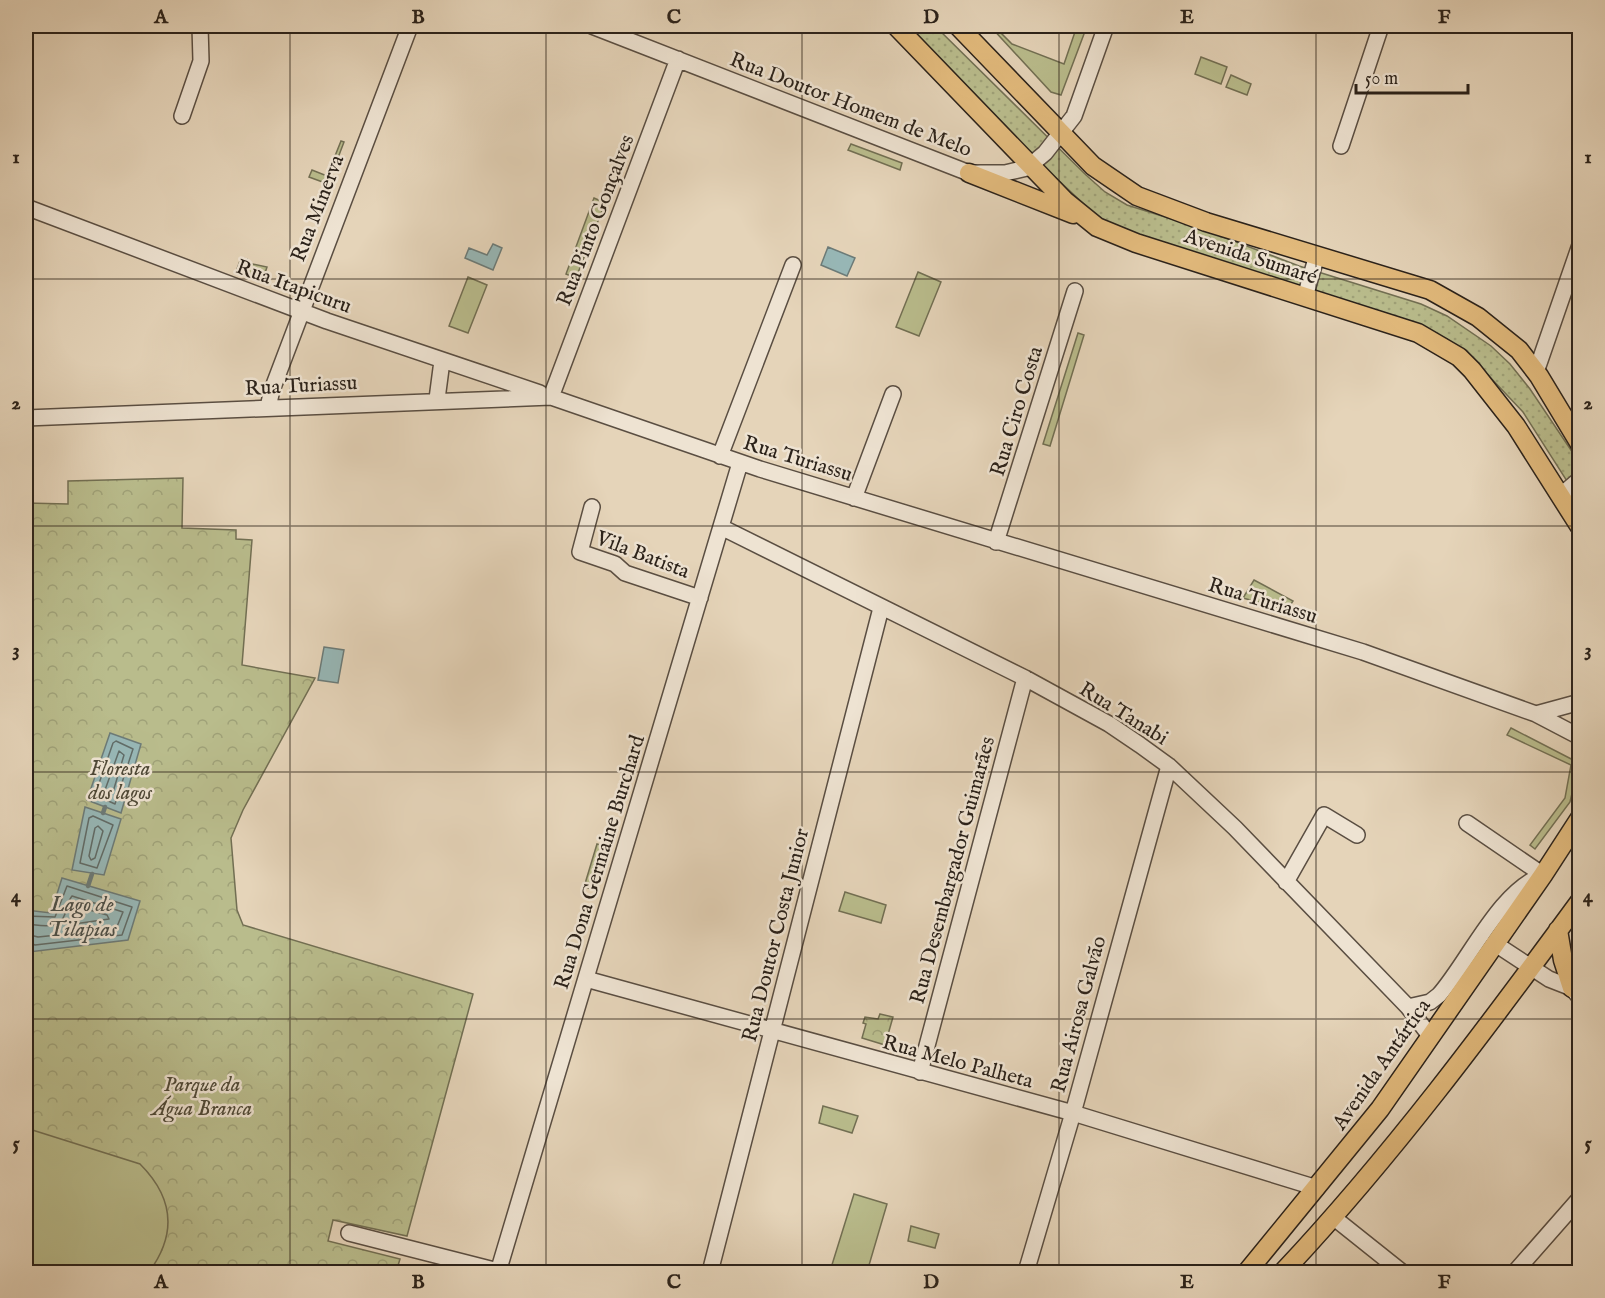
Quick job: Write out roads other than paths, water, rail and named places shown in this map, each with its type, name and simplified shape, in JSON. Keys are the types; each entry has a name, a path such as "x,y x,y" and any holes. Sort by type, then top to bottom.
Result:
{"main road":[{"name":"Avenida Sumaré","path":"896,26 1031,166 1097,227 1136,243 1418,333 1459,357 1516,426 1580,527"},
{"name":"Avenida Sumaré","path":"958,26 1093,166 1137,196 1206,222 1430,290 1456,302 1500,333 1519,350 1536,372 1580,444"},
{"path":"969,173 1085,218"},
{"name":"Avenida Antártica","path":"1247,1272 1380,1109 1494,943 1544,875 1580,818"},
{"path":"1282,1272 1333,1217 1455,1069 1580,901"},
{"path":"1558,930 1563,960 1576,993"}],"street":[{"path":"183,116 201,61 200,26"},
{"name":"Rua Minerva","path":"268,407 301,311 410,26"},
{"name":"Rua Doutor Homem de Melo","path":"592,26 969,173 1005,173 1031,166"},
{"path":"1031,166 1062,134 1080,102 1106,26"},
{"path":"1341,147 1381,26"},
{"name":"Rua Pinto Gonçalves","path":"551,397 678,59"},
{"name":"Rua Itapicuru","path":"26,207 301,311 551,397"},
{"path":"1536,372 1580,245"},
{"path":"1305,297 1317,255"},
{"path":"720,456 793,265"},
{"name":"Rua Ciro Costa","path":"996,542 1075,291"},
{"path":"437,399 442,361"},
{"path":"854,498 893,394"},
{"name":"Rua Turiassu","path":"26,418 437,399 551,397 740,463 1364,652 1536,714 1580,737"},
{"name":"Rua Dona Germaine Burchard","path":"499,1272 740,463"},
{"path":"1560,496 1580,479"},
{"name":"Vila Batista","path":"592,507 580,552 615,564 625,573 700,598"},
{"name":"Rua Tanabi","path":"721,526 1024,678 1109,724 1168,765 1235,828 1408,1007 1430,1036"},
{"name":"Rua Doutor Costa Junior","path":"710,1272 881,608"},
{"name":"Rua Desembargador Guimarães","path":"920,1072 1024,678"},
{"path":"1536,714 1580,702"},
{"name":"Rua Airosa Galvão","path":"1026,1272 1073,1113 1168,765"},
{"path":"1286,882 1324,815 1357,835"},
{"path":"1467,823 1544,875"},
{"name":"Avenida Antártica","path":"1408,1007 1430,1002 1439,995 1511,898 1529,882 1544,875"},
{"path":"1494,943 1576,993"},
{"name":"Rua Melo Palheta","path":"586,979 1073,1113 1317,1188"},
{"path":"1515,1272 1580,1198"},
{"path":"1333,1217 1402,1272"},
{"path":"349,1233 499,1272"}],"water":[{"path":"493,244 502,248 493,270 465,258 469,248 487,255"},
{"path":"828,247 855,258 847,276 821,265"},
{"path":"324,647 344,650 338,683 318,680"},
{"path":"110,733 141,744 121,813 87,800"},
{"path":"85,807 121,819 104,875 72,870"},
{"name":"Lago de Tilapias","path":"62,878 140,901 128,940 29,952 26,910 51,913"}],"waterway":[{"path":"103,813 105,807"},
{"path":"88,886 92,874"}],"park label":[{"name":"Floresta dos lagos","path":"120,780"},
{"name":"Parque da Água Branca","path":"202,1096"}]}
